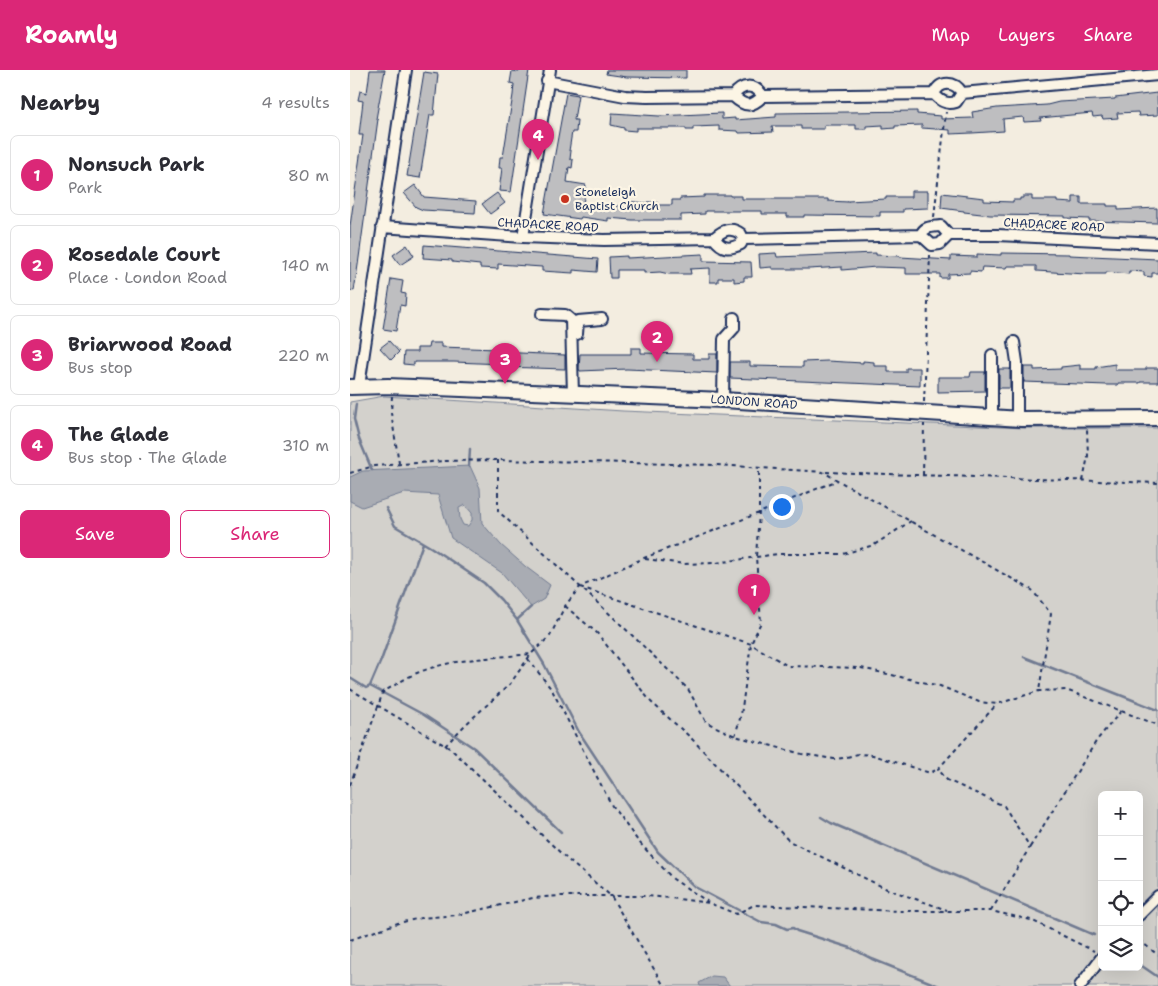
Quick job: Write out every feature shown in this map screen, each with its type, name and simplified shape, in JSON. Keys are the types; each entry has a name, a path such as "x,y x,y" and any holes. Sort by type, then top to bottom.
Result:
{"highway":[{"name":"LONDON ROAD","path":"355,387 393,386 723,400 924,414 1017,418 1158,418"}],"street":[{"path":"355,387 406,70"},
{"path":"522,237 550,70"},
{"path":"962,93 1158,75"},
{"path":"547,81 625,96 733,96 738,101 748,105 753,104 763,96 934,94 939,99 948,103 956,102 962,93"},
{"path":"934,94 939,86 947,84 956,86 962,93"},
{"path":"733,96 743,86 759,90 763,96"},
{"path":"934,226 941,226 949,235 940,244 932,245 921,236 922,231 934,226"},
{"name":"CHADACRE ROAD","path":"382,227 522,237 604,240 714,238 724,230 730,229 741,234 743,239"},
{"name":"CHADACRE ROAD","path":"949,235 997,235 1158,243"},
{"name":"CHADACRE ROAD","path":"743,239 921,236"},
{"name":"CHADACRE ROAD","path":"714,238 723,247 730,249 741,244 743,239"},
{"path":"542,314 565,315 571,320 575,395"},
{"path":"723,400 724,339 734,328 734,318"},
{"path":"575,395 576,324 580,320 602,319"},
{"path":"1014,342 1017,362 1017,418"},
{"path":"992,355 992,417"},
{"path":"1143,911 1158,896"},
{"path":"1080,986 1098,961"}],"path":[{"path":"934,226 934,212 948,103"},
{"path":"923,476 930,256 932,245"},
{"path":"393,386 391,413 399,464"},
{"path":"1084,481 1088,446 1086,418"},
{"path":"498,460 498,511 688,689 706,722 735,736 802,754 834,759 858,754 873,755 930,773 938,769 997,704"},
{"path":"350,473 374,466 445,461 498,460 632,462 923,476 1158,483"},
{"path":"735,736 741,715 751,644 761,622 756,557 760,468"},
{"path":"824,472 1032,590 1051,614 1039,691"},
{"path":"446,746 465,725 510,684 532,654 550,636 565,606 580,587 644,558 759,514 838,480"},
{"path":"644,558 684,564 716,563 777,554 843,554 874,545 911,521"},
{"path":"580,587 751,644 788,666 861,668 940,686 979,702 997,704 1039,691 1066,690 1158,725"},
{"path":"565,606 597,633 652,702 691,738 789,841 887,889 950,910"},
{"path":"350,785 383,692 416,674 437,666 532,654"},
{"path":"528,659 552,690 612,806 638,841 673,879 709,903"},
{"path":"350,689 451,749 568,860 611,896 664,986"},
{"path":"991,911 1098,740 1121,711"},
{"path":"938,769 947,780 1004,806 1030,848"},
{"path":"350,940 398,923 421,918 457,916 533,898 559,896 647,896 709,903 737,913 754,905 900,911 991,911 1031,920 1098,954"},
{"path":"1143,943 1158,955"}],"shaded area":[{"path":"384,396 623,411 1025,428 1158,428 1158,986 350,986 350,402"},
{"path":"470,466 480,488 482,523 501,545 550,585 544,599 531,607 502,573 451,538 438,495 404,493 362,507 350,501 350,477 363,471","holes":["465,505 472,513 472,520 468,526 463,525 460,519 459,508"]},
{"path":"712,976 723,977 730,986 700,986 699,983"}],"building":[{"path":"370,70 385,70 376,119 378,119 354,291 350,290 350,226 363,135 359,135 363,101 358,100 360,91 367,93"},
{"path":"519,70 529,70 511,192 499,191 502,168 499,168 500,157 503,157 513,95 514,84 510,83 512,71 519,72"},
{"path":"607,70 686,70 686,78 627,77 606,74"},
{"path":"424,72 438,74 434,115 430,115 420,178 407,176"},
{"path":"566,93 578,95 574,120 577,120 576,132 572,132 569,151 571,151 570,159 573,160 572,168 569,167 567,182 586,185 583,204 615,209 615,206 623,206 623,201 657,202 657,205 672,205 672,200 704,197 704,195 742,196 742,199 828,199 828,201 848,202 886,199 886,197 911,197 911,191 928,191 928,208 903,209 903,212 880,212 880,216 804,215 804,217 787,217 787,214 762,214 762,211 705,211 705,214 681,215 681,220 608,218 608,221 544,214"},
{"path":"1157,93 1158,115 1139,116 1138,112 1117,113 1118,118 1103,119 1102,116 1093,117 1092,113 1040,118 1041,121 1024,122 1023,117 1003,119 1004,131 972,133 950,134 950,130 922,128 922,125 895,126 895,128 883,129 883,125 866,126 866,129 856,129 856,125 824,125 824,129 801,129 801,126 772,126 773,132 739,133 738,131 719,130 719,126 693,127 693,130 686,130 686,128 636,128 636,131 624,130 624,128 611,125 612,113 659,116 722,113 722,119 735,118 735,120 776,117 776,113 917,111 917,114 941,116 941,119 973,118 972,112 997,108 1115,99"},
{"path":"415,185 424,197 476,201 475,213 423,210 416,207 404,193"},
{"path":"497,193 505,203 490,214 482,204"},
{"path":"942,193 984,198 984,201 1013,202 1013,200 1020,200 1023,196 1032,196 1032,200 1057,200 1057,202 1073,203 1073,197 1081,197 1081,204 1107,204 1107,206 1118,206 1118,210 1157,208 1157,223 1089,221 1089,219 1065,218 1065,216 990,215 964,212 941,208"},
{"path":"407,245 414,256 400,265 393,255"},
{"path":"424,245 598,259 597,272 573,270 573,273 542,271 542,267 498,264 498,269 480,268 480,265 452,262 452,260 423,258"},
{"path":"776,253 777,257 876,253 876,255 951,260 951,256 977,257 977,254 1069,254 1158,259 1158,273 1152,273 1152,277 1144,276 1144,272 1129,271 1129,274 1106,272 1106,274 1086,274 1036,271 1036,266 1007,266 1006,268 982,267 981,272 970,271 970,273 948,274 948,278 940,278 940,274 906,274 906,268 876,267 842,270 842,267 809,269 760,268 759,254"},
{"path":"703,254 703,261 751,262 752,277 744,277 744,281 734,282 734,278 718,278 718,282 710,282 710,268 690,269 691,274 644,273 644,270 617,270 617,278 610,278 609,257 627,256 627,258"},
{"path":"391,279 403,281 401,293 406,294 405,306 400,305 396,331 383,329"},
{"path":"389,341 399,352 391,360 380,348"},
{"path":"429,343 441,343 441,347 497,349 497,352 565,355 565,369 503,367 503,364 454,362 414,362 414,365 403,364 404,352 417,352 417,348 428,348"},
{"path":"631,348 641,348 641,353 693,354 693,359 709,359 709,354 717,354 717,373 627,369 580,371 579,369 580,354 631,354"},
{"path":"730,362 750,362 750,366 803,367 803,362 874,362 874,366 888,366 888,372 906,372 906,368 920,368 920,386 730,378"},
{"path":"1115,364 1115,370 1158,368 1158,382 1107,385 1024,382 1024,367 1034,367 1034,370 1061,369 1061,367 1080,365 1080,369 1096,369 1096,367"},
{"path":"999,369 1010,369 1010,388 999,388"},
{"path":"971,372 985,372 985,391 938,392 938,377 970,377"}],"waterway":[{"path":"356,404 354,419 359,439 372,470"},
{"path":"469,466 470,449"},
{"path":"386,508 395,526 484,583 517,620"},
{"path":"350,678 366,688 370,686 382,658 423,543"},
{"path":"531,607 517,620 544,664 579,732 658,852 695,887 761,922 776,924 787,929 793,928 797,931 851,948 872,959 939,986"},
{"path":"1024,657 1158,710"},
{"path":"370,686 424,715 474,748 561,832"},
{"path":"821,817 831,823 1094,935"},
{"path":"1143,967 1158,977"}],"place":[{"name":"The Glade","path":"538,160"},
{"name":"Stoneleigh Baptist Church","path":"565,199"},
{"name":"Rosedale Court","path":"657,362"},
{"name":"Briarwood Road","path":"505,384"},
{"name":"Nonsuch Park","path":"754,615"}]}
